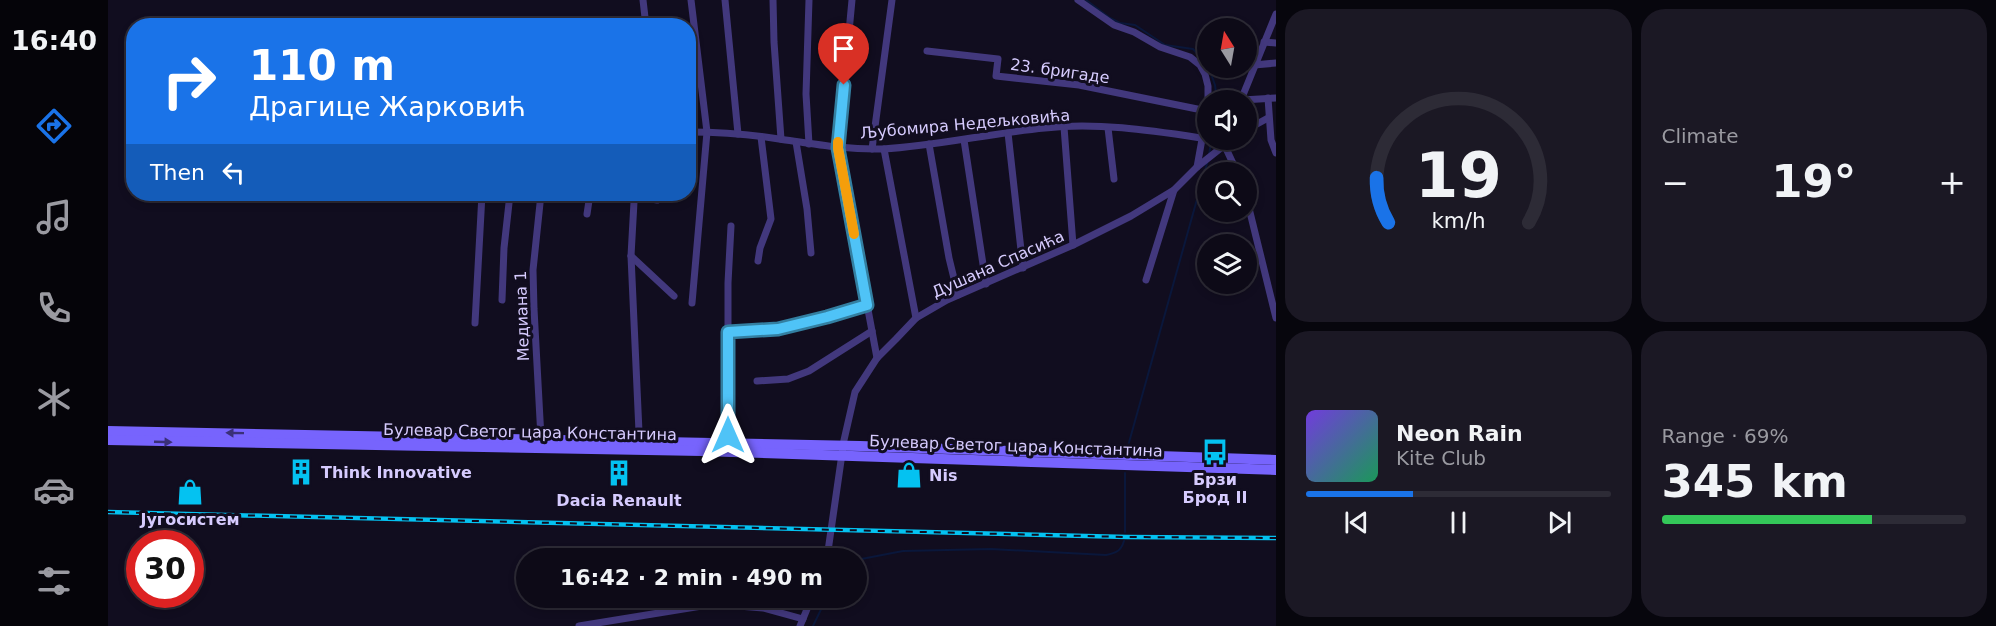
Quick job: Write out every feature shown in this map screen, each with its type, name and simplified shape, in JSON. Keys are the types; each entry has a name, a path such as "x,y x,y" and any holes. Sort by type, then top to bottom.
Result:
{"main road":[{"name":"Булевар Светог цара Константина","path":"108,431 541,438 1276,470"},
{"name":"Булевар Светог цара Константина","path":"108,440 1276,460"}],"street":[{"path":"643,0 645,18"},
{"path":"691,0 693,18"},
{"path":"725,0 738,134"},
{"path":"773,0 781,139"},
{"path":"809,0 806,94 809,144"},
{"path":"852,0 838,148 877,358"},
{"path":"873,149 892,0"},
{"path":"1078,0 1114,25 1134,32 1160,47 1190,57 1200,65 1205,74 1208,90"},
{"path":"1257,58 1276,14"},
{"path":"692,303 707,132 696,41"},
{"path":"1264,42 1276,44"},
{"name":"23. бригаде","path":"927,51 998,59 996,76 1079,85 1197,109"},
{"path":"1257,65 1276,63"},
{"path":"1257,99 1272,98 1268,118 1271,140 1276,153"},
{"path":"1257,123 1268,118"},
{"path":"1064,127 1073,245"},
{"name":"Љубомира Недељковића","path":"696,132 762,136 838,148 873,149 1064,127 1166,132 1197,137"},
{"path":"1108,128 1114,179"},
{"path":"1008,132 1023,268"},
{"path":"758,261 760,248 771,219 762,136"},
{"path":"964,140 986,284"},
{"path":"796,142 807,209 811,253"},
{"path":"929,144 958,295"},
{"path":"884,149 916,318"},
{"name":"Душана Спасића","path":"1203,162 1216,150"},
{"name":"Душана Спасића","path":"828,548 842,451 855,392 877,358 916,318 958,295 1023,268 1131,216 1174,189 1197,167"},
{"path":"1146,280 1174,189"},
{"path":"475,323 482,201"},
{"path":"502,300 509,201"},
{"name":"Медиана 1","path":"540,201 533,270 541,438"},
{"path":"587,214 589,201"},
{"path":"635,201 632,256 639,432"},
{"path":"1252,222 1276,318"},
{"path":"728,435 728,332 732,226"},
{"path":"632,256 674,296"},
{"path":"728,332 778,329 867,305"},
{"path":"757,381 788,379 809,370 872,331"},
{"path":"579,626 714,604 763,608 801,622 807,608"}],"waterway":[{"path":"1086,0 1110,18 1120,23 1135,25 1165,45 1193,49 1197,53"},
{"path":"1213,78 1216,90"},
{"path":"1209,155 1210,150"},
{"path":"1128,446 1208,160"},
{"path":"1125,473 1125,532"},
{"path":"867,558 903,551 991,549 1106,555 1118,551 1124,541"},
{"path":"813,626 822,608"}],"railway":[{"path":"108,512 1127,537 1276,538"}],"slow traffic":[{"path":"838,142 854,234"}],"place":[{"name":"Брзи Брод II","path":"1215,452"},
{"name":"Think Innovative","path":"301,472"},
{"name":"Dacia Renault","path":"619,473"},
{"name":"Nis","path":"909,475"},
{"name":"Југосистем","path":"190,492"}],"route":[{"path":"728,435 728,332 778,329 867,305 838,148 844,85"}]}
